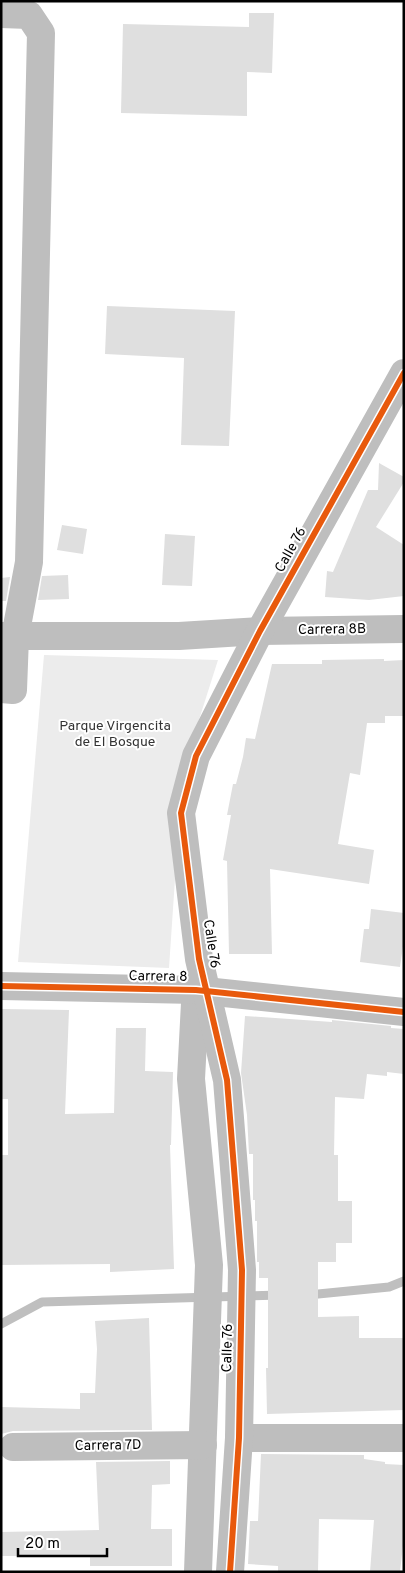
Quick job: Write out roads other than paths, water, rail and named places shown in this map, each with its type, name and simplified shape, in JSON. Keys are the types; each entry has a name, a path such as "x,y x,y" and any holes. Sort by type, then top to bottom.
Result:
{"street":[{"path":"1,14 29,15 41,33 29,562 8,637 13,690 1,689"},
{"name":"Calle 76","path":"230,1572 239,1438 242,1270 227,1080 202,990 181,813 196,756 260,631 404,373"},
{"name":"Carrera 8B","path":"8,637 179,636 260,631 404,629"},
{"name":"Carrera 8","path":"1,986 202,990 404,1012"},
{"name":"Calle 76","path":"198,1572 209,1265 191,1080 202,990"},
{"path":"239,1438 404,1438"},
{"name":"Carrera 7D","path":"12,1447 203,1444"}],"waterway":[{"path":"308,1295 389,1287 404,1281"},
{"path":"1,1324 42,1302 280,1295"}],"park label":[{"name":"Parque Virgencita de El Bosque","path":"115,734"}]}
